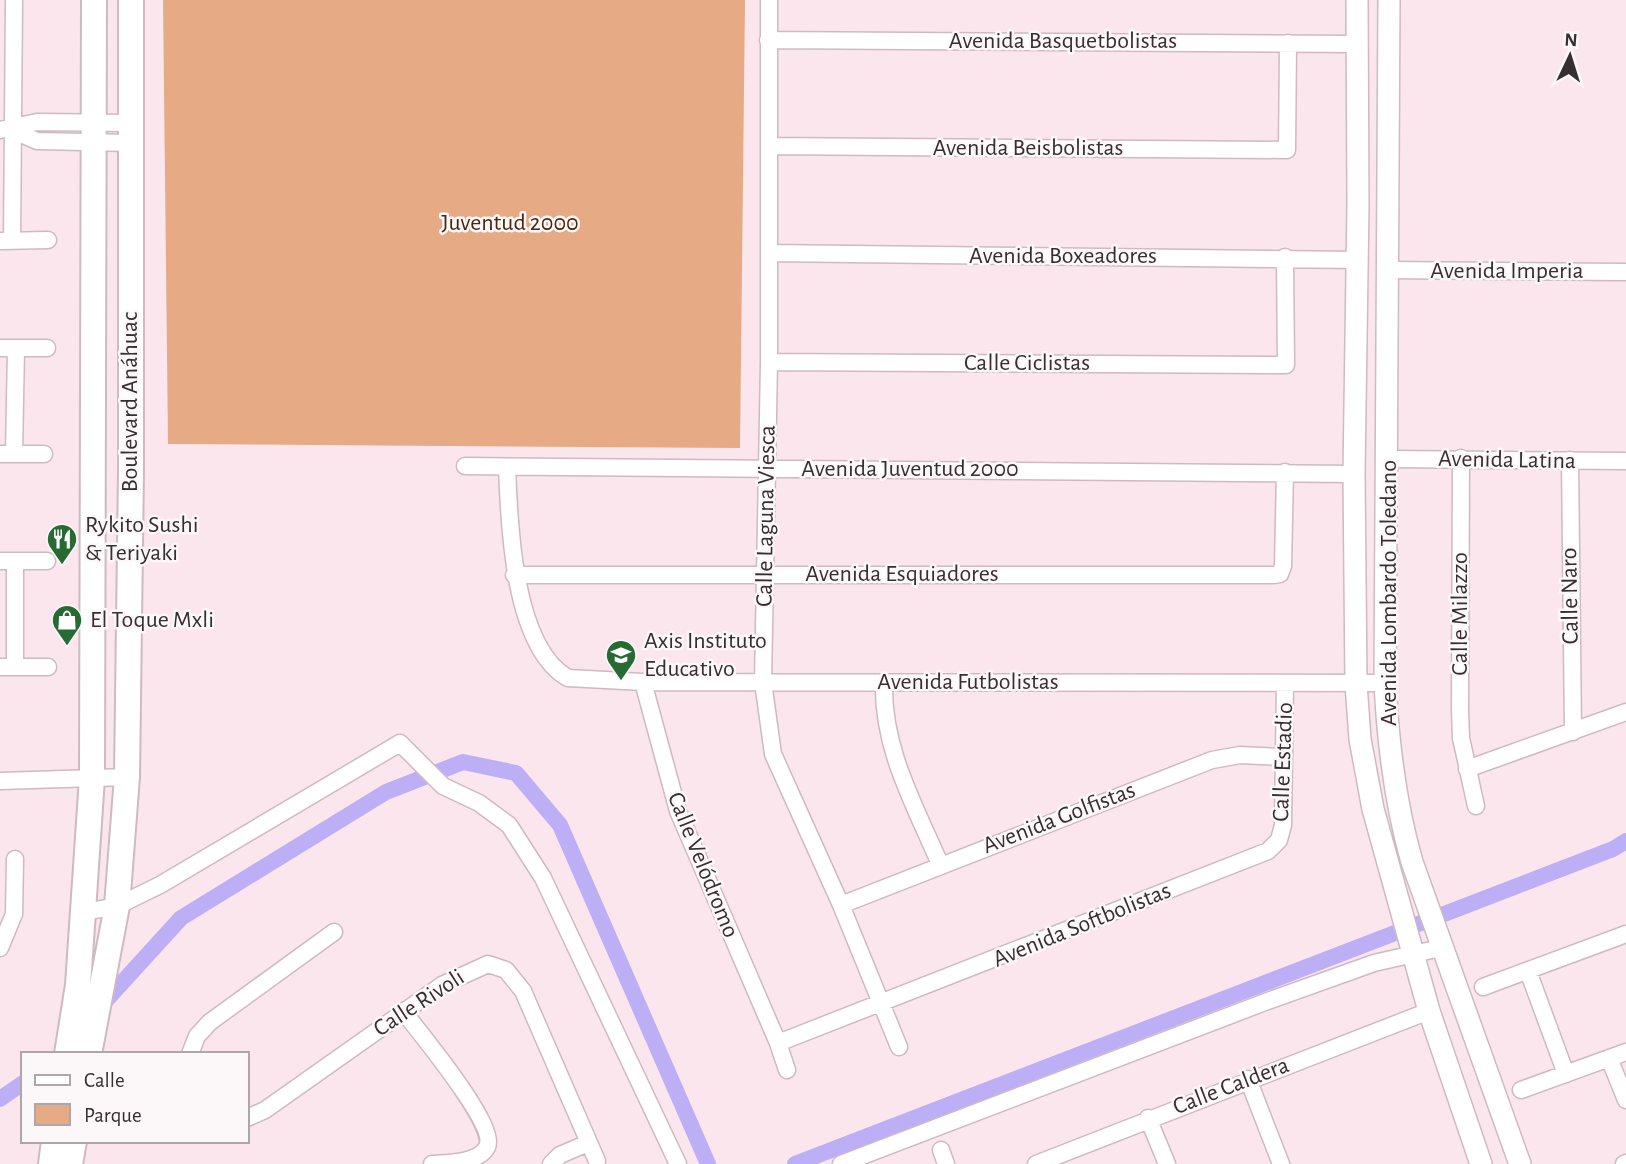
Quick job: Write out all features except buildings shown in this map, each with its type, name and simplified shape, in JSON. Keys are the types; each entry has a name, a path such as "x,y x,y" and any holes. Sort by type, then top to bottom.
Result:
{"main road":[{"name":"Boulevard Anáhuac","path":"67,1052 78,985 85,912 92,778 94,0"},
{"name":"Boulevard Anáhuac","path":"89,1052 117,906 127,777 131,483 131,0"},
{"name":"Avenida Lombardo Toledano","path":"1357,0 1358,260 1354,474 1356,684 1365,777 1429,1012 1481,1164"},
{"name":"Avenida Lombardo Toledano","path":"1389,0 1389,459 1385,683 1396,796 1425,904 1520,1164"},
{"path":"1357,49 1367,124 1377,134 1389,136"},
{"path":"1358,204 1373,210 1377,216 1388,271"},
{"path":"51,1164 54,1143"},
{"path":"70,1164 74,1143"}],"street":[{"path":"14,0 7,48 6,241 48,240"},
{"name":"Calle Laguna Viesca","path":"769,0 769,362 763,682 773,754 841,905 899,1046"},
{"name":"Avenida Basquetbolistas","path":"768,40 1288,43 1357,49"},
{"name":"Avenida Beisbolistas","path":"769,146 1287,150 1288,43"},
{"path":"6,130 37,122 93,133 130,133"},
{"name":"Avenida Boxeadores","path":"769,253 1285,257 1358,260"},
{"name":"Calle Ciclistas","path":"769,362 1286,365 1285,257"},
{"name":"Avenida Imperia","path":"1388,271 1626,272"},
{"path":"44,454 7,454 8,348 47,348"},
{"name":"Calle Milazzo","path":"1461,458 1461,738 1476,806"},
{"name":"Avenida Latina","path":"1389,459 1626,461"},
{"name":"Calle Naro","path":"1570,460 1573,732"},
{"name":"Avenida Juventud 2000","path":"465,466 1354,474"},
{"path":"507,467 514,575"},
{"name":"Avenida Esquiadores","path":"514,575 1280,574 1283,566 1284,472"},
{"path":"47,561 7,561 8,667 48,667"},
{"name":"Avenida Futbolistas","path":"514,575 531,625 554,668 568,678 580,680 1385,683"},
{"name":"Calle Velódromo","path":"643,682 685,831 778,1043 787,1070"},
{"path":"884,682 883,708 891,749 940,864"},
{"name":"Calle Estadio","path":"1279,840 1283,825 1285,683"},
{"path":"1467,769 1626,712"},
{"path":"85,912 117,906 189,870 400,743 443,786 494,813 509,825 526,849 543,878 678,1164"},
{"name":"Avenida Golfistas","path":"841,905 940,864 1212,760 1240,755 1283,757"},
{"path":"0,780 127,777"},
{"name":"Avenida Softbolistas","path":"881,1005 1269,852 1279,840"},
{"path":"0,948 14,914 7,891 15,859"},
{"path":"191,1052 197,1036 210,1022 334,932"},
{"path":"1483,987 1626,934"},
{"path":"841,1164 1412,947 1438,942"},
{"name":"Calle Rivoli","path":"248,1117 285,1097 403,1011 477,967 488,964 506,970 523,991 597,1161"},
{"path":"1528,971 1566,1074"},
{"path":"778,1043 881,1005"},
{"path":"403,1011 479,1114 489,1136 486,1148 478,1156 432,1164"},
{"name":"Calle Caldera","path":"1036,1164 1248,1079 1429,1012"},
{"path":"1521,1090 1626,1052"},
{"path":"1609,1058 1626,1100"},
{"path":"1248,1079 1281,1164"},
{"path":"1148,1118 1167,1164"},
{"path":"551,1164 560,1155 588,1143"}],"green space":[{"name":"Juventud 2000","path":"163,0 745,0 740,448 168,444"}],"waterway":[{"path":"99,1008 181,918 386,792 463,762 516,773 560,825 708,1164"},
{"path":"795,1164 1613,849 1626,841"},
{"path":"0,1099 21,1084"}],"place":[{"name":"Rykito Sushi & Teriyaki","path":"62,566"},
{"name":"El Toque Mxli","path":"67,647"},
{"name":"Axis Instituto Educativo","path":"621,682"}]}
